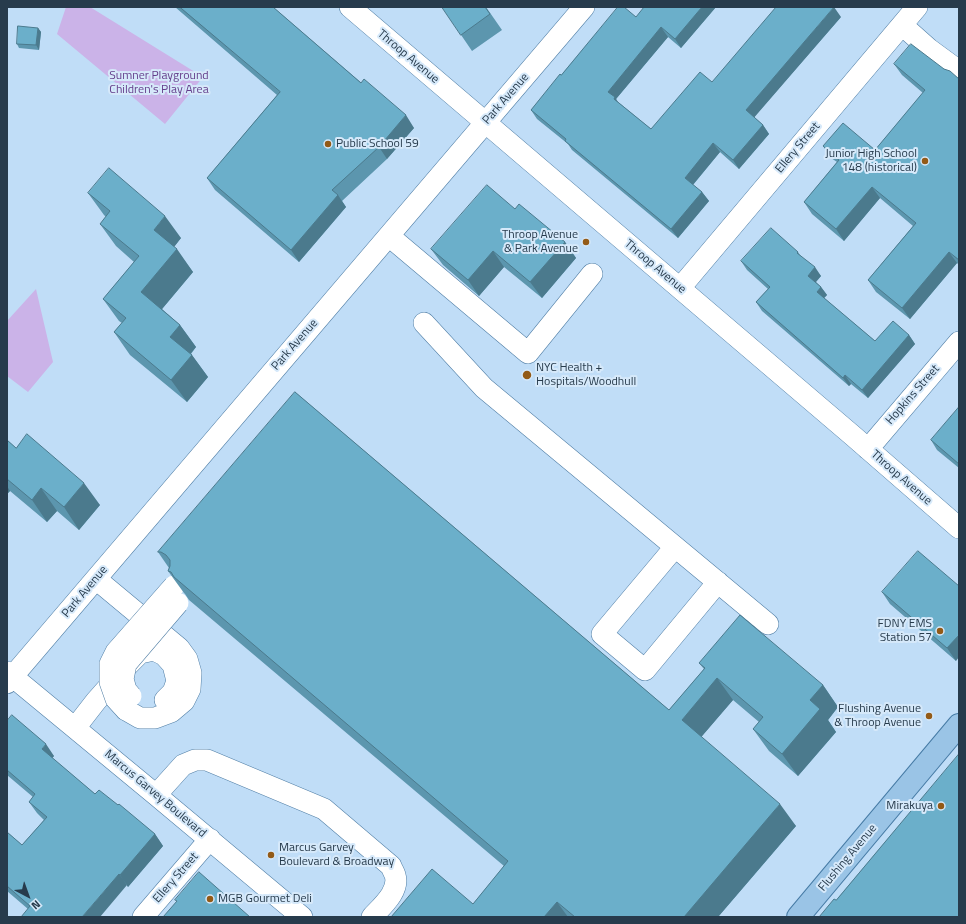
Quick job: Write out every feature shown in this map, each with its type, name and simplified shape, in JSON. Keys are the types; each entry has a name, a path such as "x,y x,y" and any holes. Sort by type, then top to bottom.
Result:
{"main road":[{"name":"Flushing Avenue","path":"798,917 959,725"}],"street":[{"name":"Throop Avenue","path":"350,7 959,528"},
{"name":"Park Avenue","path":"9,677 96,579 584,7"},
{"name":"Ellery Street","path":"680,288 917,7"},
{"path":"902,26 929,49 959,71"},
{"path":"388,236 528,353 592,274"},
{"path":"424,323 484,388 768,624"},
{"name":"Hopkins Street","path":"868,449 959,342"},
{"path":"675,547 602,634 645,670 718,582"},
{"path":"96,579 179,648 187,659 191,673 190,689 184,702 171,712 155,718 140,718 130,705"},
{"path":"75,728 112,683 140,653 154,650 164,655 173,665 177,681 174,692 162,703 146,706 130,705 116,699 110,682 110,664 116,652 179,591"},
{"name":"Marcus Garvey Boulevard","path":"9,677 75,728 302,917"},
{"path":"156,795 182,765 196,760 207,760 324,809 391,866 395,875 396,884 392,893 372,917"},
{"name":"Ellery Street","path":"143,917 210,839"}],"green space":[{"name":"Sumner Playground Children's Play Area","path":"66,7 90,7 203,77 165,124 57,34"},
{"path":"36,289 53,362 28,392 7,376 7,321"}],"building":[{"name":"Public School 59","path":"180,7 273,7 361,83 364,79 406,115 379,147 332,190 338,195 291,250 207,178 280,92"},
{"path":"442,7 485,7 490,14 461,35"},
{"path":"618,7 624,7 636,17 644,7 702,7 675,39 661,27 608,92 615,97 614,99 651,129 700,72 712,82 776,7 834,7 746,110 763,125 733,160 713,143 685,178 702,192 671,229 565,141 566,139 531,110"},
{"path":"18,26 38,28 36,45 17,44"},
{"path":"911,44 959,79 959,260 949,252 902,308 868,280 916,223 872,187 836,229 804,202 839,160 823,146 843,123 875,150 925,90 894,64"},
{"path":"109,168 165,216 154,230 177,249 141,292 180,325 170,337 192,355 171,380 114,332 126,318 103,299 139,256 100,224 110,211 88,193"},
{"path":"487,185 515,209 519,204 565,242 530,282 493,251 468,280 431,249"},
{"path":"771,228 798,252 797,253 815,267 808,276 821,287 817,292 875,341 893,321 909,335 862,390 845,375 843,378 756,302 770,287 741,261"},
{"path":"295,392 669,710 705,668 699,663 740,615 823,685 810,700 820,709 782,754 753,729 763,717 717,678 682,720 780,804 684,917 575,917 557,902 544,917 391,917 432,869 473,904 508,861 174,577 171,572 168,571 170,560 166,555 158,552"},
{"path":"959,407 959,464 931,440"},
{"path":"27,434 84,483 64,507 41,488 32,500 7,479 7,440 16,448"},
{"name":"FDNY EMS Station 57","path":"918,551 959,586 959,635 947,648 882,592"},
{"path":"12,715 46,744 42,749 95,794 99,790 118,805 119,804 155,834 82,917 21,917 30,906 7,886 7,832 22,845 47,817 29,802 35,794 7,770 7,721"},
{"path":"959,754 959,917 819,917 834,899 836,900"},
{"path":"199,872 250,917 163,917 177,901 175,900"}],"place":[{"name":"Public School 59","path":"328,144"},
{"name":"Junior High School 148 (historical)","path":"925,161"},
{"name":"Throop Avenue & Park Avenue","path":"586,242"},
{"name":"NYC Health + Hospitals/Woodhull","path":"527,375"},
{"name":"FDNY EMS Station 57","path":"940,631"},
{"name":"Flushing Avenue & Throop Avenue","path":"929,716"},
{"name":"Mirakuya","path":"941,806"},
{"name":"Marcus Garvey Boulevard & Broadway","path":"271,855"},
{"name":"MGB Gourmet Deli","path":"210,899"}]}
